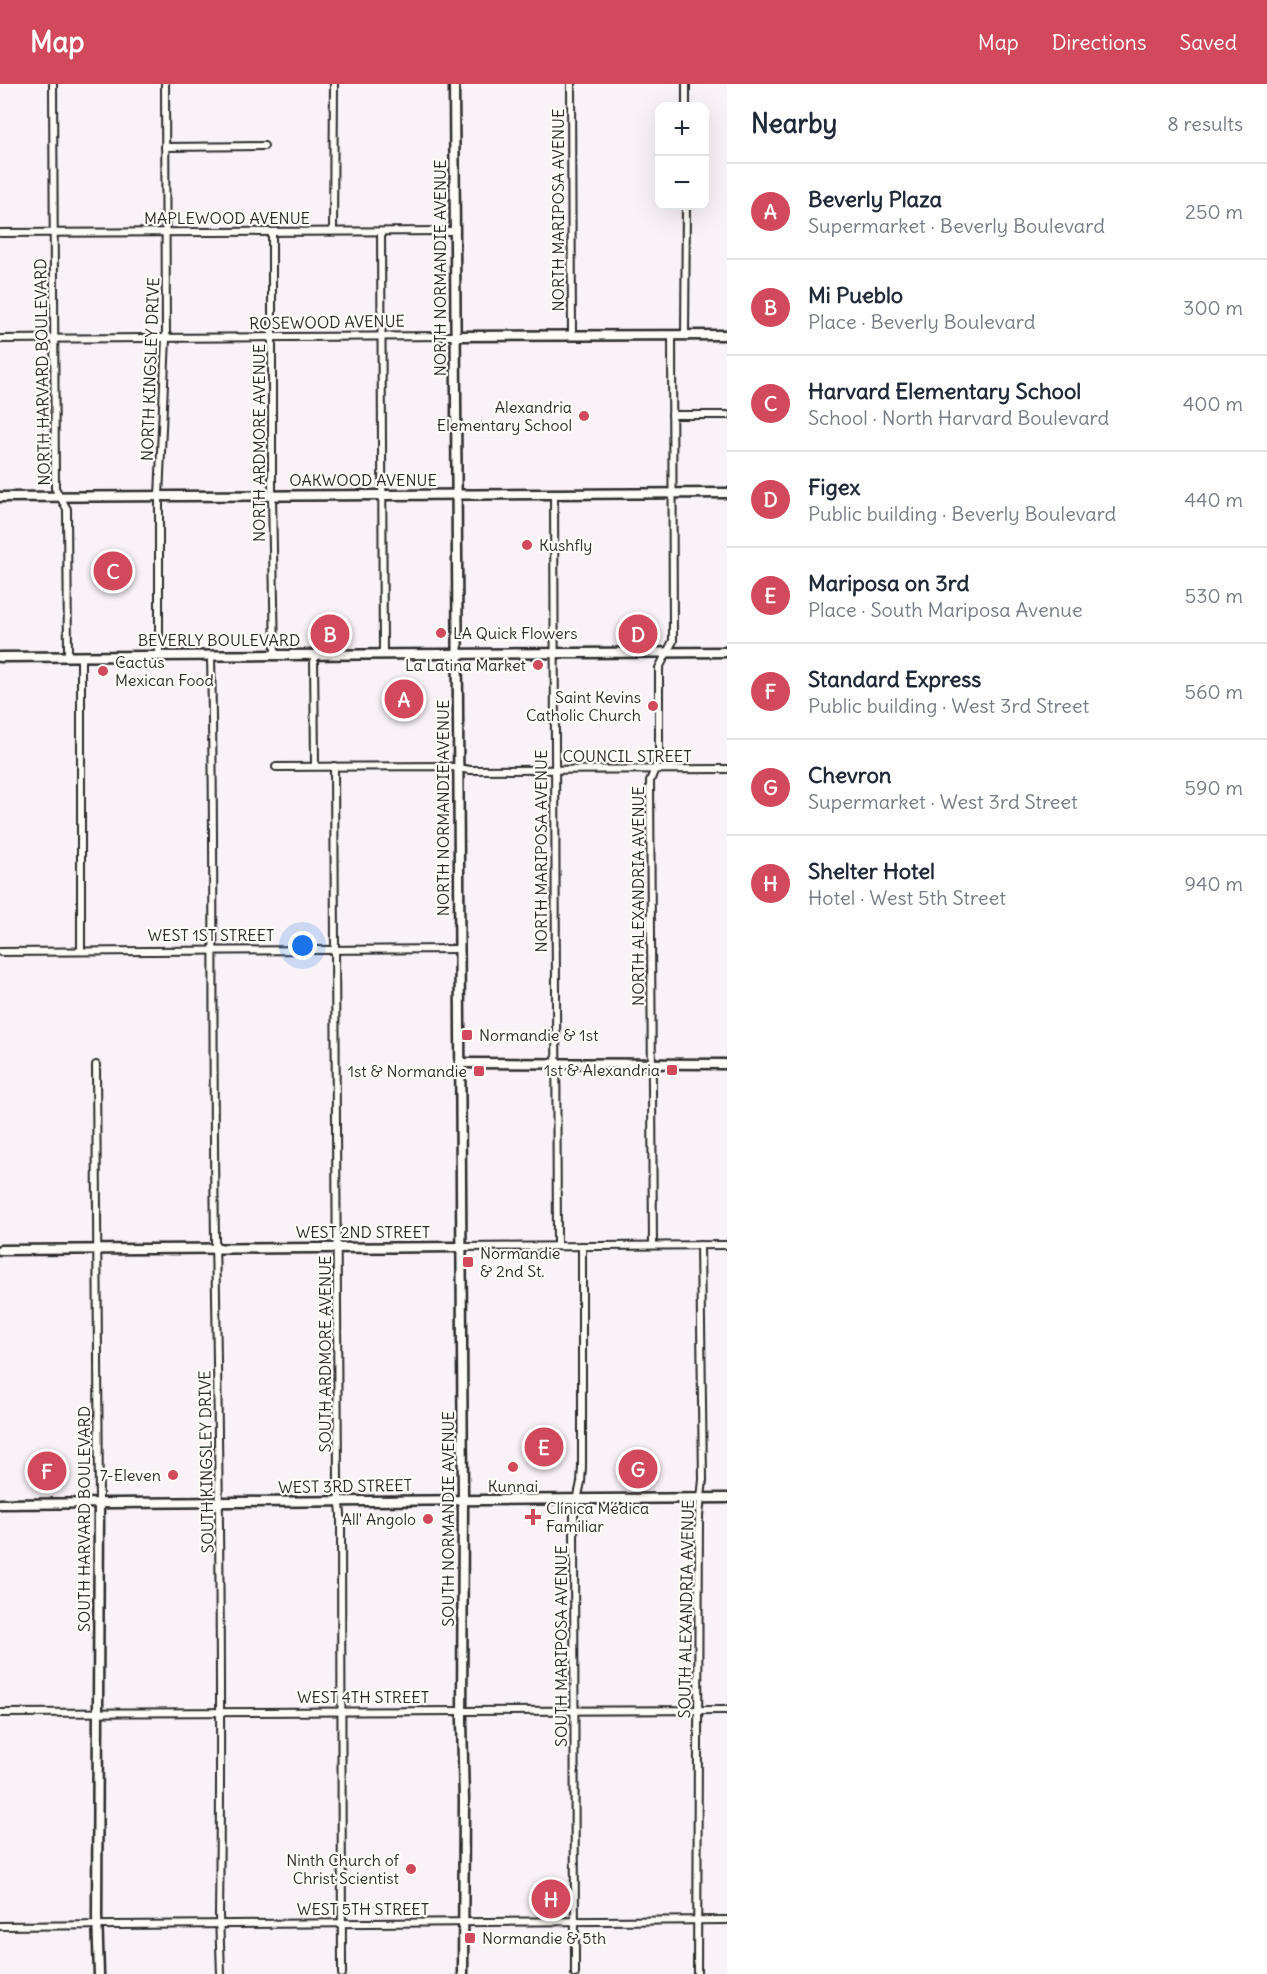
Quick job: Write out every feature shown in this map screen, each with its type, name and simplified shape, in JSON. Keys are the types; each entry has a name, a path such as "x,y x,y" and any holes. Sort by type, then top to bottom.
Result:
{"main road":[{"name":"NORTH NORMANDIE AVENUE","path":"452,85 455,231 460,1063"},
{"name":"ROSEWOOD AVENUE","path":"455,336 727,335"},
{"name":"OAKWOOD AVENUE","path":"0,497 727,493"},
{"name":"BEVERLY BOULEVARD","path":"0,657 727,652"},
{"path":"460,1063 727,1064"},
{"name":"SOUTH NORMANDIE AVENUE","path":"460,1063 465,1801 463,1974"},
{"name":"WEST 2ND STREET","path":"0,1250 462,1247"},
{"name":"WEST 3RD STREET","path":"0,1504 727,1498"},
{"name":"SOUTH HARVARD BOULEVARD","path":"99,1503 99,1974"}],"street":[{"name":"NORTH HARVARD BOULEVARD","path":"53,84 55,488 67,509 68,656"},
{"name":"NORTH KINGSLEY DRIVE","path":"159,655 159,497 166,338 165,84"},
{"path":"333,231 334,84"},
{"name":"NORTH MARIPOSA AVENUE","path":"571,84 572,335"},
{"path":"686,84 686,102"},
{"path":"165,147 264,146"},
{"path":"685,335 686,210"},
{"name":"MAPLEWOOD AVENUE","path":"0,233 455,231"},
{"name":"NORTH ARDMORE AVENUE","path":"272,232 274,655"},
{"path":"381,232 383,654"},
{"name":"NORTH ALEXANDRIA AVENUE","path":"653,1245 650,780 659,759 658,668 673,640 672,335"},
{"name":"ROSEWOOD AVENUE","path":"0,339 455,336"},
{"path":"672,415 727,415"},
{"name":"NORTH MARIPOSA AVENUE","path":"554,494 556,1063"},
{"path":"314,654 315,766"},
{"path":"211,656 214,768 213,950"},
{"path":"81,657 81,951"},
{"name":"COUNCIL STREET","path":"276,767 446,765 470,770 727,769"},
{"path":"334,766 335,950"},
{"name":"WEST 1ST STREET","path":"0,952 459,949"},
{"name":"SOUTH KINGSLEY DRIVE","path":"213,950 221,1711 221,1974"},
{"name":"SOUTH ARDMORE AVENUE","path":"335,950 342,1974"},
{"path":"556,1063 557,1246"},
{"name":"SOUTH HARVARD BOULEVARD","path":"96,1065 99,1503"},
{"name":"SOUTH ALEXANDRIA AVENUE","path":"698,1974 699,1516 703,1480 700,1245"},
{"name":"WEST 2ND STREET","path":"462,1247 727,1245"},
{"name":"SOUTH MARIPOSA AVENUE","path":"575,1974 574,1515 582,1467 582,1246"},
{"name":"WEST 4TH STREET","path":"0,1713 727,1710"},
{"name":"WEST 5TH STREET","path":"0,1926 727,1920"}],"place":[{"name":"Alexandria Elementary School","path":"584,416"},
{"name":"Kushfly","path":"527,545"},
{"name":"Harvard Elementary School","path":"113,571"},
{"name":"LA Quick Flowers","path":"441,633"},
{"name":"Mi Pueblo","path":"330,634"},
{"name":"Figex","path":"638,634"},
{"name":"La Latina Market","path":"538,665"},
{"name":"Cactus Mexican Food","path":"103,671"},
{"name":"Beverly Plaza","path":"404,699"},
{"name":"Saint Kevins Catholic Church","path":"653,706"},
{"name":"Normandie & 1st","path":"467,1035"},
{"name":"1st & Alexandria","path":"672,1070"},
{"name":"1st & Normandie","path":"479,1071"},
{"name":"Normandie & 2nd St.","path":"468,1262"},
{"name":"Mariposa on 3rd","path":"544,1447"},
{"name":"Kunnai","path":"513,1467"},
{"name":"Chevron","path":"638,1469"},
{"name":"Standard Express","path":"47,1471"},
{"name":"7-Eleven","path":"173,1475"},
{"name":"Clínica Médica Familiar","path":"533,1517"},
{"name":"All' Angolo","path":"428,1519"},
{"name":"Ninth Church of Christ Scientist","path":"411,1869"},
{"name":"Shelter Hotel","path":"551,1899"},
{"name":"Normandie & 5th","path":"470,1938"}]}
